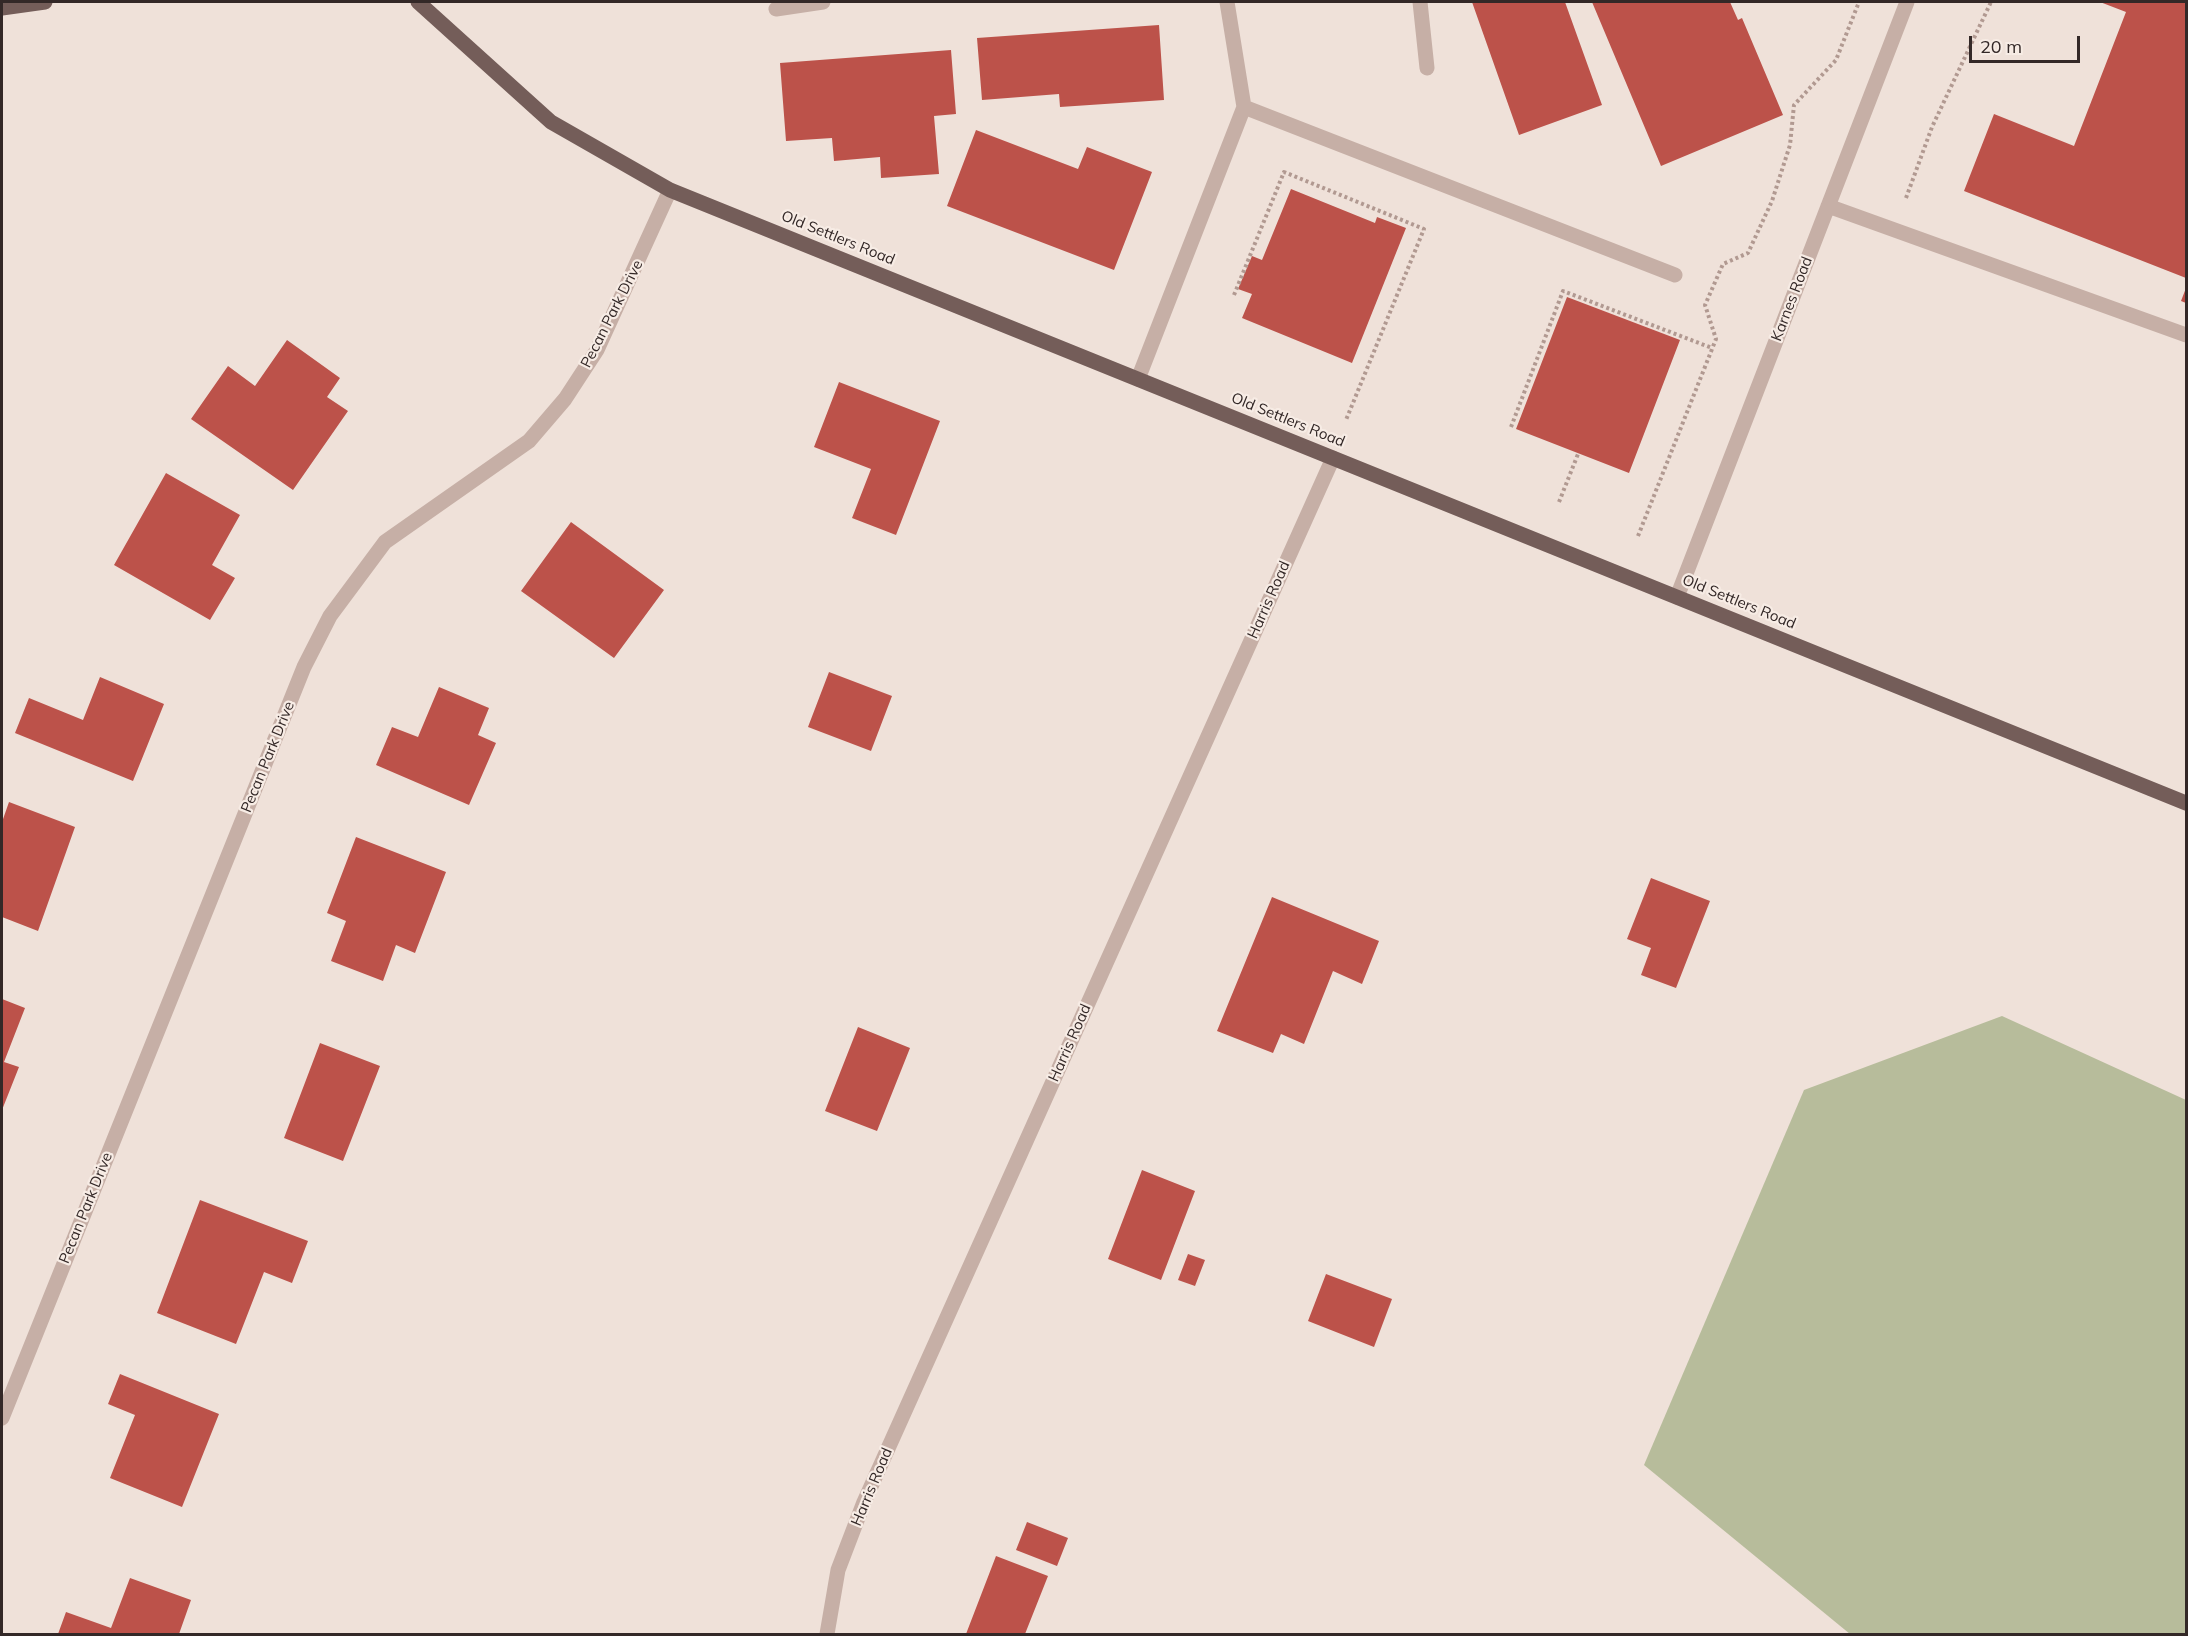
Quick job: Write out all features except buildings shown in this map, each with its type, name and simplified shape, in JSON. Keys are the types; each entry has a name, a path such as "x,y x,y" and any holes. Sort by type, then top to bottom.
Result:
{"main road":[{"path":"2,8 45,2"},
{"name":"Old Settlers Road","path":"418,2 551,122 670,190 2187,803"}],"street":[{"path":"776,9 823,2"},
{"path":"1138,379 1244,107 1227,2"},
{"path":"1420,2 1427,68"},
{"name":"Karnes Road","path":"1677,597 1907,2"},
{"path":"1244,107 1675,275"},
{"name":"Pecan Park Drive","path":"2,1419 300,678 330,616 385,542 529,441 565,399 597,350 670,190"},
{"path":"1828,206 2187,335"},
{"name":"Harris Road","path":"827,1635 838,1570 864,1502 1333,458"}],"path":[{"path":"1638,536 1716,339 1705,305 1723,264 1748,253 1772,201 1790,145 1794,105 1836,60 1859,2"},
{"path":"1906,198 1932,127 1990,2"},
{"path":"1234,295 1284,172 1424,229 1346,420"},
{"path":"1511,427 1563,291 1712,348"},
{"path":"1559,502 1578,454"}],"green space":[{"path":"2002,1016 2186,1100 2186,1634 1850,1634 1644,1465 1804,1090"}]}
